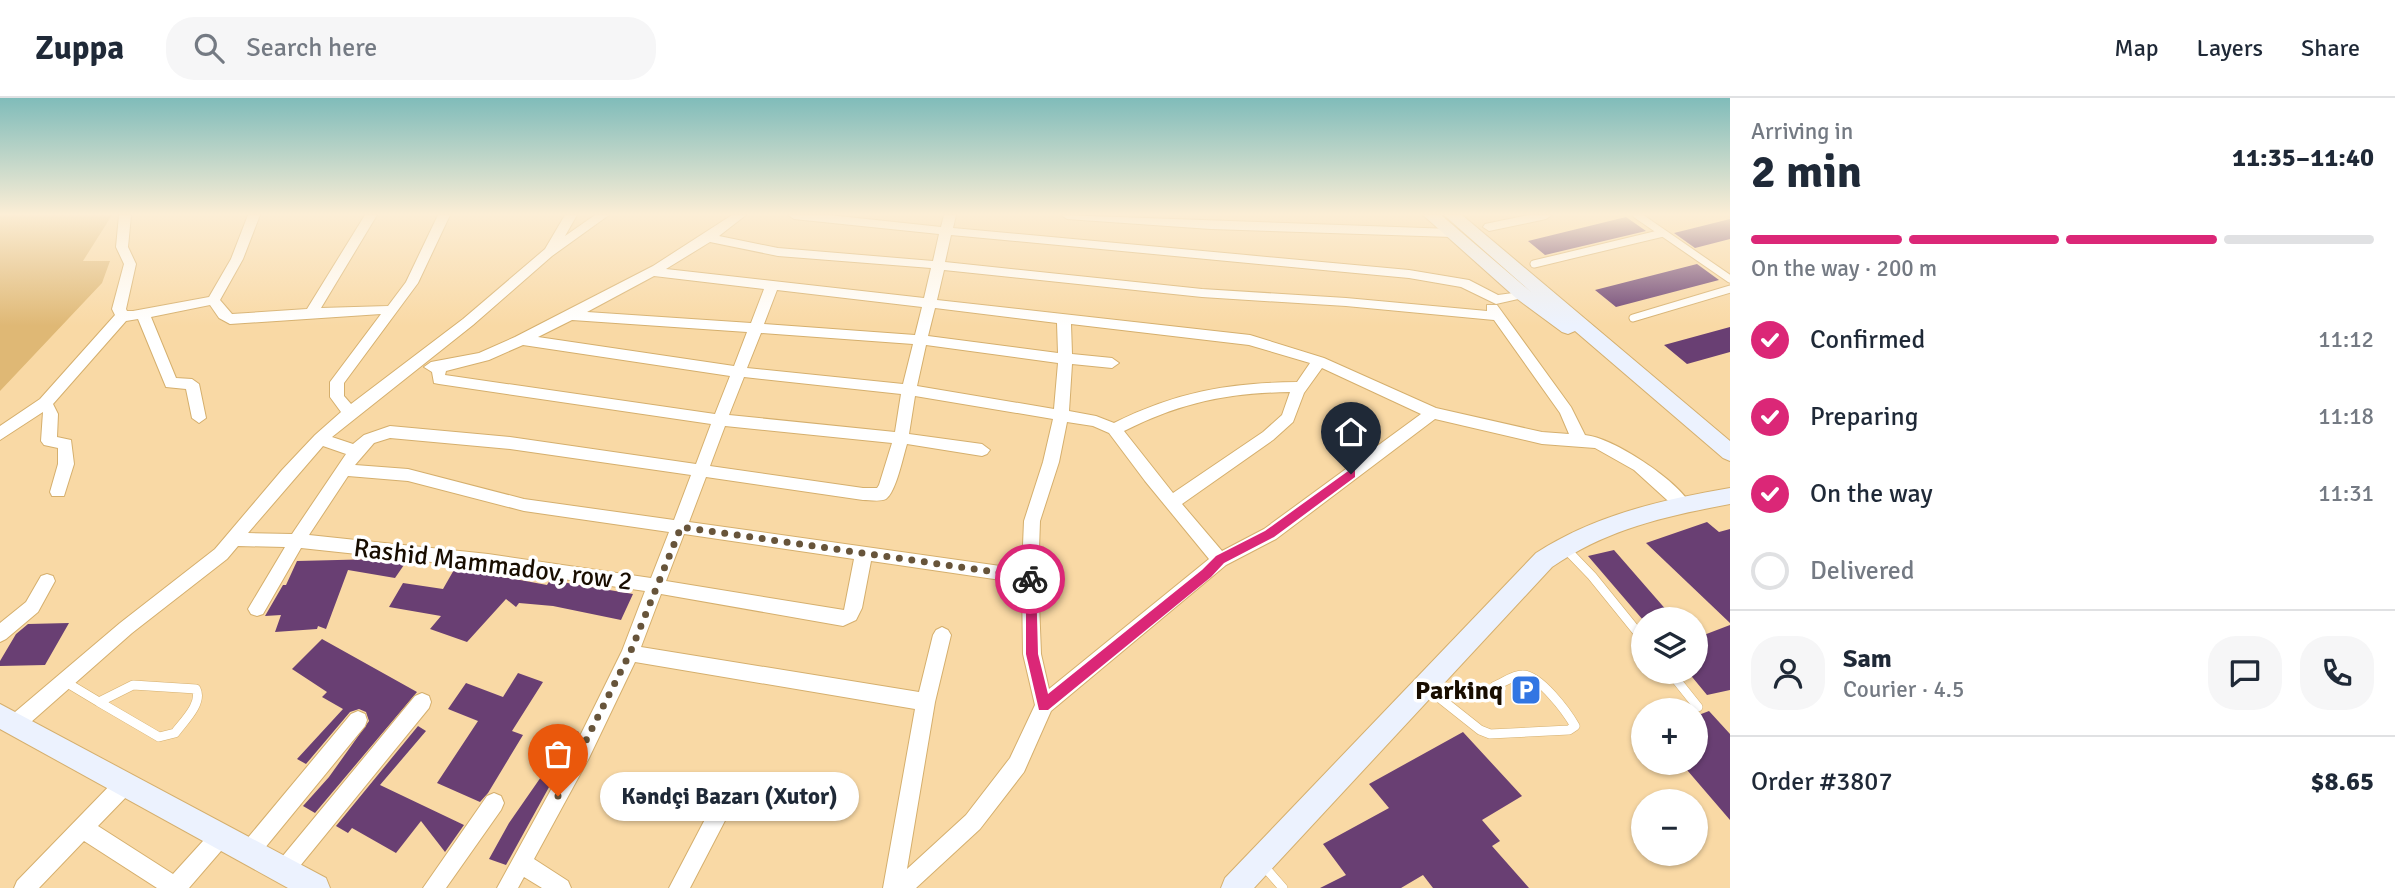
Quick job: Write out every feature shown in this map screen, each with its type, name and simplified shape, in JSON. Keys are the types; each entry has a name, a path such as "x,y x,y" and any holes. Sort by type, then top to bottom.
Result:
{"street":[{"path":"122,316 119,309 130,264 124,252"},
{"path":"0,434 45,403 122,316 213,300 240,252"},
{"path":"312,312 347,252"},
{"path":"350,413 337,397 337,382 412,283 427,252"},
{"path":"408,367 441,367 464,362 523,340 687,252"},
{"path":"777,252 938,265 1202,293 1346,302 1496,316"},
{"path":"257,609 298,539 356,451 369,439 390,432 510,443 876,495 886,487 901,438 909,390 932,302 941,252"},
{"path":"1171,252 1409,274 1464,283 1496,300 1522,294"},
{"path":"1474,252 1522,294 1642,380"},
{"path":"1497,252 1550,296 1642,380 1730,453"},
{"path":"1519,252 1564,289 1590,327 1642,380"},
{"path":"422,702 301,882 8,720 64,681 126,628 221,554 287,474 320,439 408,367 468,323 548,253"},
{"path":"654,272 1237,337 1319,361 1433,413 1542,438 1596,442 1625,455 1683,505"},
{"path":"507,888 582,752 630,653 659,585 772,286"},
{"path":"213,300 230,319 312,312 393,310"},
{"path":"1496,300 1492,306 1496,316 1566,411 1579,439"},
{"path":"143,314 171,383 192,384 199,418"},
{"path":"571,315 922,340 1112,363"},
{"path":"1044,705 1032,654 1032,521 1051,462 1061,414 1065,359 1064,318"},
{"path":"523,340 740,372 909,390 1096,421 1114,429 1220,560"},
{"path":"1172,502 1268,436 1288,418 1301,387 1319,361"},
{"path":"441,367 439,379 720,420 901,438 982,450"},
{"path":"1114,429 1154,408 1191,395 1239,387 1301,387"},
{"path":"45,403 51,414 49,441 66,444 66,464 58,492"},
{"path":"901,888 972,822 995,794 1017,765 1044,705 1220,560 1270,534 1433,413"},
{"path":"320,439 356,451"},
{"path":"343,470 408,475 524,505 1030,577"},
{"path":"1235,888 1521,582 1563,546 1620,522 1730,496"},
{"name":"Rashid Mammadov, row 2","path":"236,539 298,539 659,585 843,618 850,615 853,608 864,552"},
{"path":"0,634 32,607 47,581"},
{"path":"893,888 926,702 942,635"},
{"path":"630,653 926,702"},
{"path":"248,853 358,720"},
{"path":"24,888 124,785"},
{"path":"433,888 494,803"},
{"path":"679,888 720,811"},
{"path":"82,828 176,888 220,837"},
{"path":"521,863 561,888"}],"lane":[{"path":"1534,264 1584,252"},
{"path":"1690,252 1730,279"},
{"path":"1633,318 1730,289"},
{"path":"1563,546 1592,576 1631,624"},
{"path":"1424,686 1480,730 1490,734 1569,730 1575,726 1571,717 1532,677 1523,674 1496,686"},
{"path":"64,681 99,702 159,737 175,733 198,701 199,694 196,689 144,684 133,685 99,702"},
{"path":"1680,684 1691,698"},
{"path":"1260,862 1283,888"}],"shaded area":[{"path":"0,252 89,252 83,261 110,261 102,283 0,391"}],"building":[{"path":"1697,264 1719,280 1616,307 1595,290"},
{"path":"1730,327 1730,352 1687,364 1664,345"},
{"path":"1707,522 1719,532 1730,529 1730,623 1646,543"},
{"path":"1614,550 1664,607 1632,607 1588,556"},
{"path":"378,559 406,562 395,578 348,570 326,629 318,626 317,629 275,632 281,615 265,616 283,585 286,585 297,561"},
{"path":"455,568 547,585 550,580 633,594 621,620 553,606 519,603 516,607 506,599 467,642 430,629 441,616 389,607 403,583 443,589"},
{"path":"69,623 45,665 0,666 0,661 16,634 28,624"},
{"path":"1730,625 1730,690 1707,695 1698,684 1708,684 1708,633"},
{"path":"322,639 417,692 315,813 303,806 329,777 369,721 366,712 359,709 350,712 306,764 297,759 343,709 322,697 327,692 292,669"},
{"path":"518,673 543,682 512,731 523,735 488,793 480,802 437,783 478,721 448,709 466,683 503,697"},
{"path":"1708,711 1730,734 1730,820 1708,794 1708,789 1703,789 1691,775 1708,775"},
{"path":"418,726 426,731 380,785 464,825 445,852 421,821 396,853 352,828 348,833 336,826"},
{"path":"569,728 579,732 564,760 551,754"},
{"path":"1463,732 1522,796 1482,820 1500,841 1492,846 1529,888 1433,888 1423,875 1401,888 1320,888 1346,875 1323,844 1389,808 1369,784"},
{"path":"550,764 559,769 506,865 489,859 509,823"}],"way so far":[{"path":"558,796 630,653 681,527 864,552 1030,579"}],"place":[{"name":"Parkinq","path":"1526,690"},
{"name":"Kəndçi Bazarı (Xutor)","path":"558,796"}],"route":[{"path":"1030,579 1032,654 1044,705 1220,560 1270,534 1351,474"}]}
